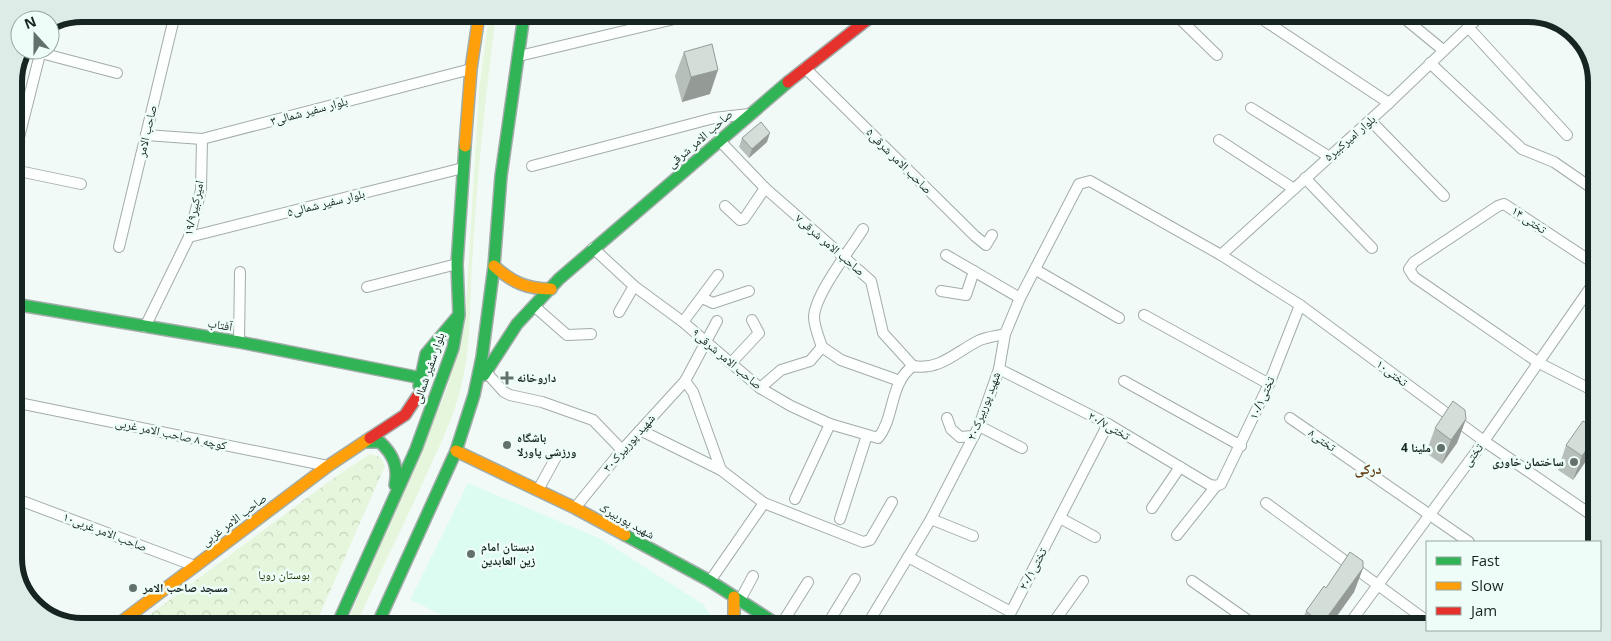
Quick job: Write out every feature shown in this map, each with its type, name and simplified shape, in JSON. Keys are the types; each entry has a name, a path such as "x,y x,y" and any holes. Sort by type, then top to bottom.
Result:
{"street":[{"name":"صاحب الامر","path":"119,247 173,23"},
{"name":"بلوار سفیر شمالی","path":"340,618 416,449 453,348 459,315 457,264 463,168 471,69 478,23"},
{"path":"380,618 456,451 474,394 482,357 494,266 501,176 523,23"},
{"path":"519,56 657,23"},
{"name":"صاحب الامر شرقی","path":"474,394 498,347 551,289 594,248 719,140 805,68 863,23"},
{"path":"1184,23 1217,55"},
{"path":"1268,23 1389,102"},
{"path":"1410,23 1443,50"},
{"name":"بلوار امیرکبیر۵","path":"1221,255 1328,156 1370,120 1472,23"},
{"path":"1468,27 1567,136"},
{"path":"60,56 117,73"},
{"path":"23,121 39,60"},
{"path":"1430,63 1522,149 1554,162 1588,185"},
{"name":"صاحب الامر شرقی۵","path":"805,68 975,236 986,244 992,235"},
{"name":"بلوار سفیر شمالی۳","path":"146,135 202,139 471,69"},
{"path":"23,100 28,101"},
{"path":"1251,108 1328,156"},
{"path":"532,166 714,118 750,114"},
{"path":"1370,120 1444,196"},
{"name":"امیرکبیر۱۹/۹","path":"145,328 189,237 201,190 202,139"},
{"name":"صاحب الامر شرقی۷","path":"719,140 765,188 871,281 883,333 913,366"},
{"path":"1219,140 1294,189"},
{"name":"بلوار سفیر شمالی۵","path":"189,237 463,168"},
{"path":"23,172 81,184"},
{"path":"1306,178 1372,248"},
{"name":"تختی۱۰","path":"1083,181 1090,181 1221,255 1300,305 1484,441 1588,513"},
{"name":"شهید پوربیرک۲۰","path":"872,618 930,519 979,426 999,369 1005,334 1020,298 1079,184 1083,181"},
{"path":"725,206 740,220 744,219 765,188"},
{"name":"تختی ۱۴","path":"1539,363 1414,277 1409,271 1411,264 1498,206 1504,204 1588,259"},
{"path":"863,229 828,282 815,313 822,347 841,360 900,381 906,371 913,366 923,368 938,365 980,339 1005,334"},
{"name":"صاحب الامر شرقی۹","path":"594,248 634,286 683,322 760,388 830,424 878,438 900,381"},
{"path":"946,255 1020,298"},
{"path":"367,287 457,264"},
{"path":"494,266 514,284 530,290 551,289"},
{"path":"1036,270 1119,318"},
{"path":"940,291 966,295 974,271"},
{"path":"239,342 240,272"},
{"path":"683,322 718,275"},
{"path":"619,312 634,286"},
{"path":"702,298 713,303 749,291"},
{"name":"تختی","path":"1353,618 1376,584 1484,441 1588,291"},
{"name":"تختی۱۰/۱","path":"1177,535 1216,486 1221,484 1241,446 1269,384 1300,305"},
{"name":"آفتاب","path":"23,306 145,328 239,342 421,378"},
{"path":"534,306 567,336 591,334"},
{"path":"416,449 417,397 426,354 459,315"},
{"path":"1144,315 1269,384"},
{"path":"731,362 759,333 752,320"},
{"name":"شهید پوربیرک۳۰","path":"575,508 622,450 685,381 717,321"},
{"path":"760,388 781,370 810,362 822,347"},
{"path":"1539,363 1588,388"},
{"name":"تختی۲۰/۷","path":"999,369 1108,424 1210,486 1216,486"},
{"path":"486,372 504,392 510,395 542,402 593,420 622,450"},
{"path":"685,381 693,392 721,470"},
{"path":"1124,382 1241,446"},
{"name":"صاحب الامر غربی","path":"126,618 328,466 405,415 417,397"},
{"name":"کوچه ۸ صاحب الامر غربی","path":"23,404 328,466"},
{"path":"947,418 952,429 960,436 974,436"},
{"name":"تختی۸","path":"1290,418 1468,541"},
{"path":"795,499 830,424"},
{"name":"تختی۲۰/۱","path":"908,557 1011,612 1108,424"},
{"path":"979,426 1022,448"},
{"path":"640,430 721,470 764,503 836,533 867,542 892,502"},
{"path":"840,519 867,435"},
{"path":"366,442 380,442 395,461 397,471 396,482 388,514"},
{"name":"شهید پوربیرک","path":"456,451 575,508 710,581 769,618"},
{"path":"538,490 556,457"},
{"path":"1152,508 1180,467"},
{"name":"صاحب الامر غربی۱۰","path":"23,501 195,566"},
{"path":"710,581 764,503"},
{"path":"1266,503 1424,618"},
{"path":"1060,518 1095,537"},
{"path":"930,519 973,536"},
{"path":"735,618 737,598 753,576"},
{"path":"831,618 855,579"},
{"path":"1057,618 1083,581"},
{"path":"1192,581 1245,618"},
{"path":"785,618 808,582"}],"shaded area":[{"path":"468,483 601,539 704,605 712,618 450,618 410,600"}],"green space":[{"path":"488,23 495,23 479,171 469,330 463,378 446,432 359,618 349,618 446,391 465,323 479,90"},
{"name":"بوستان رویا","path":"370,454 380,457 385,466 318,618 145,618 331,480"}],"building":[{"path":"712,44 718,70 691,77 684,52"},
{"path":"761,122 770,133 752,149 742,138"},
{"path":"1453,401 1465,410 1466,419 1451,440 1435,428"},
{"path":"1583,421 1588,424 1588,448 1582,456 1566,445"},
{"path":"1350,552 1363,561 1363,568 1327,618 1311,618 1312,616 1306,611 1324,586 1326,588"}],"traffic: fast":[{"path":"380,618 456,451 474,395 482,357 494,266 501,176 523,23"},
{"path":"484,375 517,324 559,279 788,82"},
{"path":"340,618 416,449 453,348 459,315 457,264 465,146"},
{"path":"23,306 239,342 421,378"},
{"path":"419,386 426,354 458,316"},
{"path":"366,442 380,442 392,456 396,472 395,485"},
{"path":"625,535 710,581 767,618"}],"traffic: slow":[{"path":"465,146 471,69 478,23"},
{"path":"494,266 520,284 534,288 551,289"},
{"path":"126,618 328,466 370,438"},
{"path":"456,451 575,508 625,535"},
{"path":"734,597 734,618"}],"traffic: jam":[{"path":"788,82 863,23"},
{"path":"370,438 405,415 417,397"}],"place":[{"name":"داروخانه","path":"507,378"},
{"name":"باشگاه ورزشی پاورلا","path":"507,445"},
{"name":"ملینا 4","path":"1441,448"},
{"name":"ساختمان خاوری","path":"1574,462"},
{"name":"دبستان امام زین العابدین","path":"471,554"},
{"name":"مسجد صاحب الامر","path":"133,588"}],"district":[{"name":"درکی","path":"1368,469"}]}
